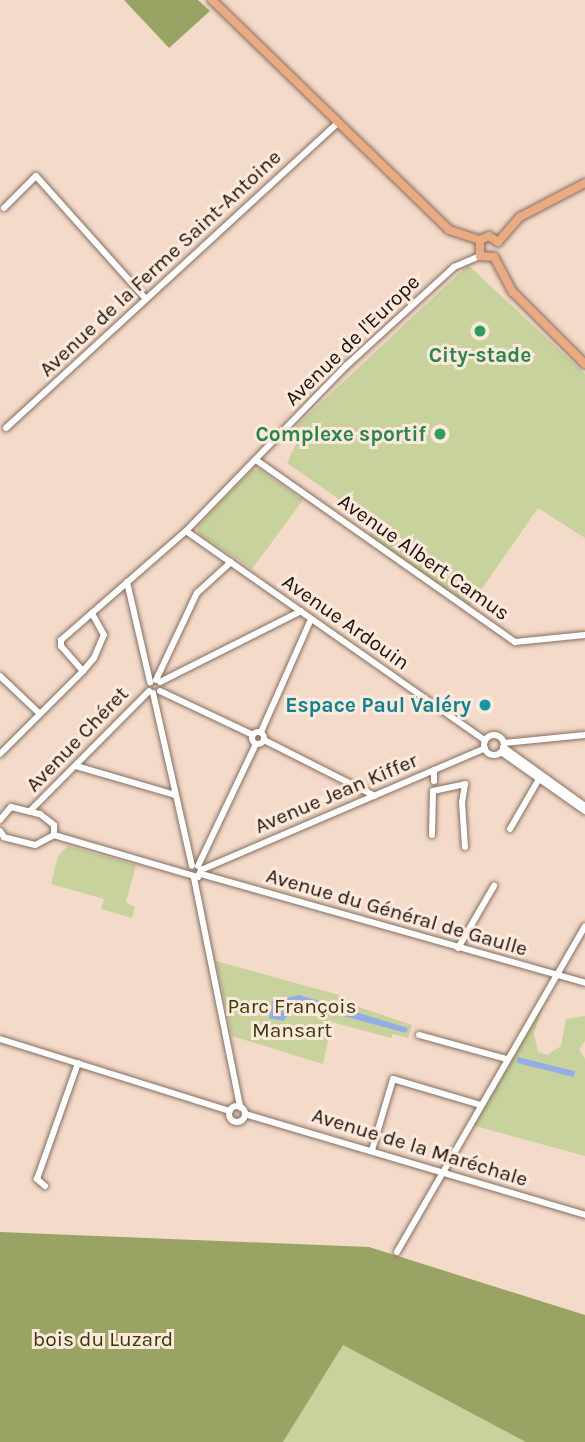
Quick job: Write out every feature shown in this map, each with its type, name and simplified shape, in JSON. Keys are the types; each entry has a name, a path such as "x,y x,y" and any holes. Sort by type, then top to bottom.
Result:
{"main road":[{"path":"212,0 449,230 480,240 489,236 498,242"},
{"path":"585,183 520,217 498,242 494,257 513,292 585,363"},
{"path":"480,240 480,256 494,257"}],"street":[{"name":"Avenue de la Ferme Saint-Antoine","path":"6,428 338,123"},
{"path":"4,208 36,176 146,299"},
{"name":"Avenue de l'Europe","path":"186,531 349,362 454,267 480,256"},
{"name":"Avenue Albert Camus","path":"256,460 514,642 585,635"},
{"path":"83,671 61,640 186,531"},
{"name":"Avenue Ardouin","path":"186,531 485,744"},
{"path":"231,562 197,593 155,682 154,692 174,795 196,871 240,1107 245,1114"},
{"path":"127,582 155,682 154,692"},
{"path":"155,682 301,611"},
{"path":"0,754 83,671 104,635 92,613"},
{"path":"311,618 261,732 264,740 376,796"},
{"path":"0,676 40,714"},
{"path":"154,692 253,735 261,732"},
{"name":"Avenue Chéret","path":"30,811 154,692"},
{"path":"253,735 256,744"},
{"path":"585,735 502,747 492,754 485,744 495,735 502,747 539,779 585,811"},
{"path":"196,871 256,744 264,740"},
{"name":"Avenue Jean Kiffer","path":"196,871 376,796 485,744"},
{"path":"502,747 585,806"},
{"path":"76,766 174,795"},
{"path":"433,781 434,770"},
{"path":"510,829 539,779"},
{"path":"432,835 433,791 466,784 462,802 465,847"},
{"path":"0,802 6,810"},
{"path":"1,837 35,845 54,835 54,825 30,811 6,810"},
{"path":"0,820 6,810"},
{"name":"Avenue du Général de Gaulle","path":"54,835 196,871 585,983"},
{"path":"458,948 494,886"},
{"path":"397,1252 445,1173 507,1059 585,926"},
{"path":"419,1035 507,1059"},
{"path":"0,1039 230,1111 240,1107"},
{"path":"45,1186 37,1179 78,1063"},
{"path":"372,1150 393,1079 481,1105"},
{"name":"Avenue de la Maréchale","path":"230,1111 236,1121 245,1114 585,1215"}],"green space":[{"path":"124,0 198,0 210,11 169,48"},
{"name":"Complexe sportif","path":"468,265 585,374 585,538 538,508 470,606 369,535 373,523 287,463 299,438 292,430"},
{"path":"259,469 303,500 252,569 198,533 198,526 252,470"},
{"path":"68,846 136,865 126,902 135,907 132,918 101,909 104,899 51,884 58,856"},
{"name":"Parc François Mansart","path":"216,961 339,995 338,1000 412,1025 408,1038 393,1034 391,1038 332,1022 323,1064 232,1036"},
{"path":"539,1005 543,1006 534,1033 538,1052 547,1055 561,1046 566,1019 585,1016 585,1041 579,1049 585,1059 585,1156 472,1125"},
{"name":"bois du Luzard","path":"0,1232 369,1247 585,1315 585,1442 526,1442 343,1345 283,1442 0,1442"},
{"path":"340,1344 549,1442 283,1442"}],"water":[{"path":"299,995 408,1028 406,1033 314,1008 291,1011 283,1021 269,1018 272,1001"},
{"path":"518,1057 575,1071 574,1077 517,1063"}],"place":[{"name":"City-stade","path":"480,331"},
{"name":"Complexe sportif","path":"440,434"},
{"name":"Espace Paul Valéry","path":"485,705"}]}
